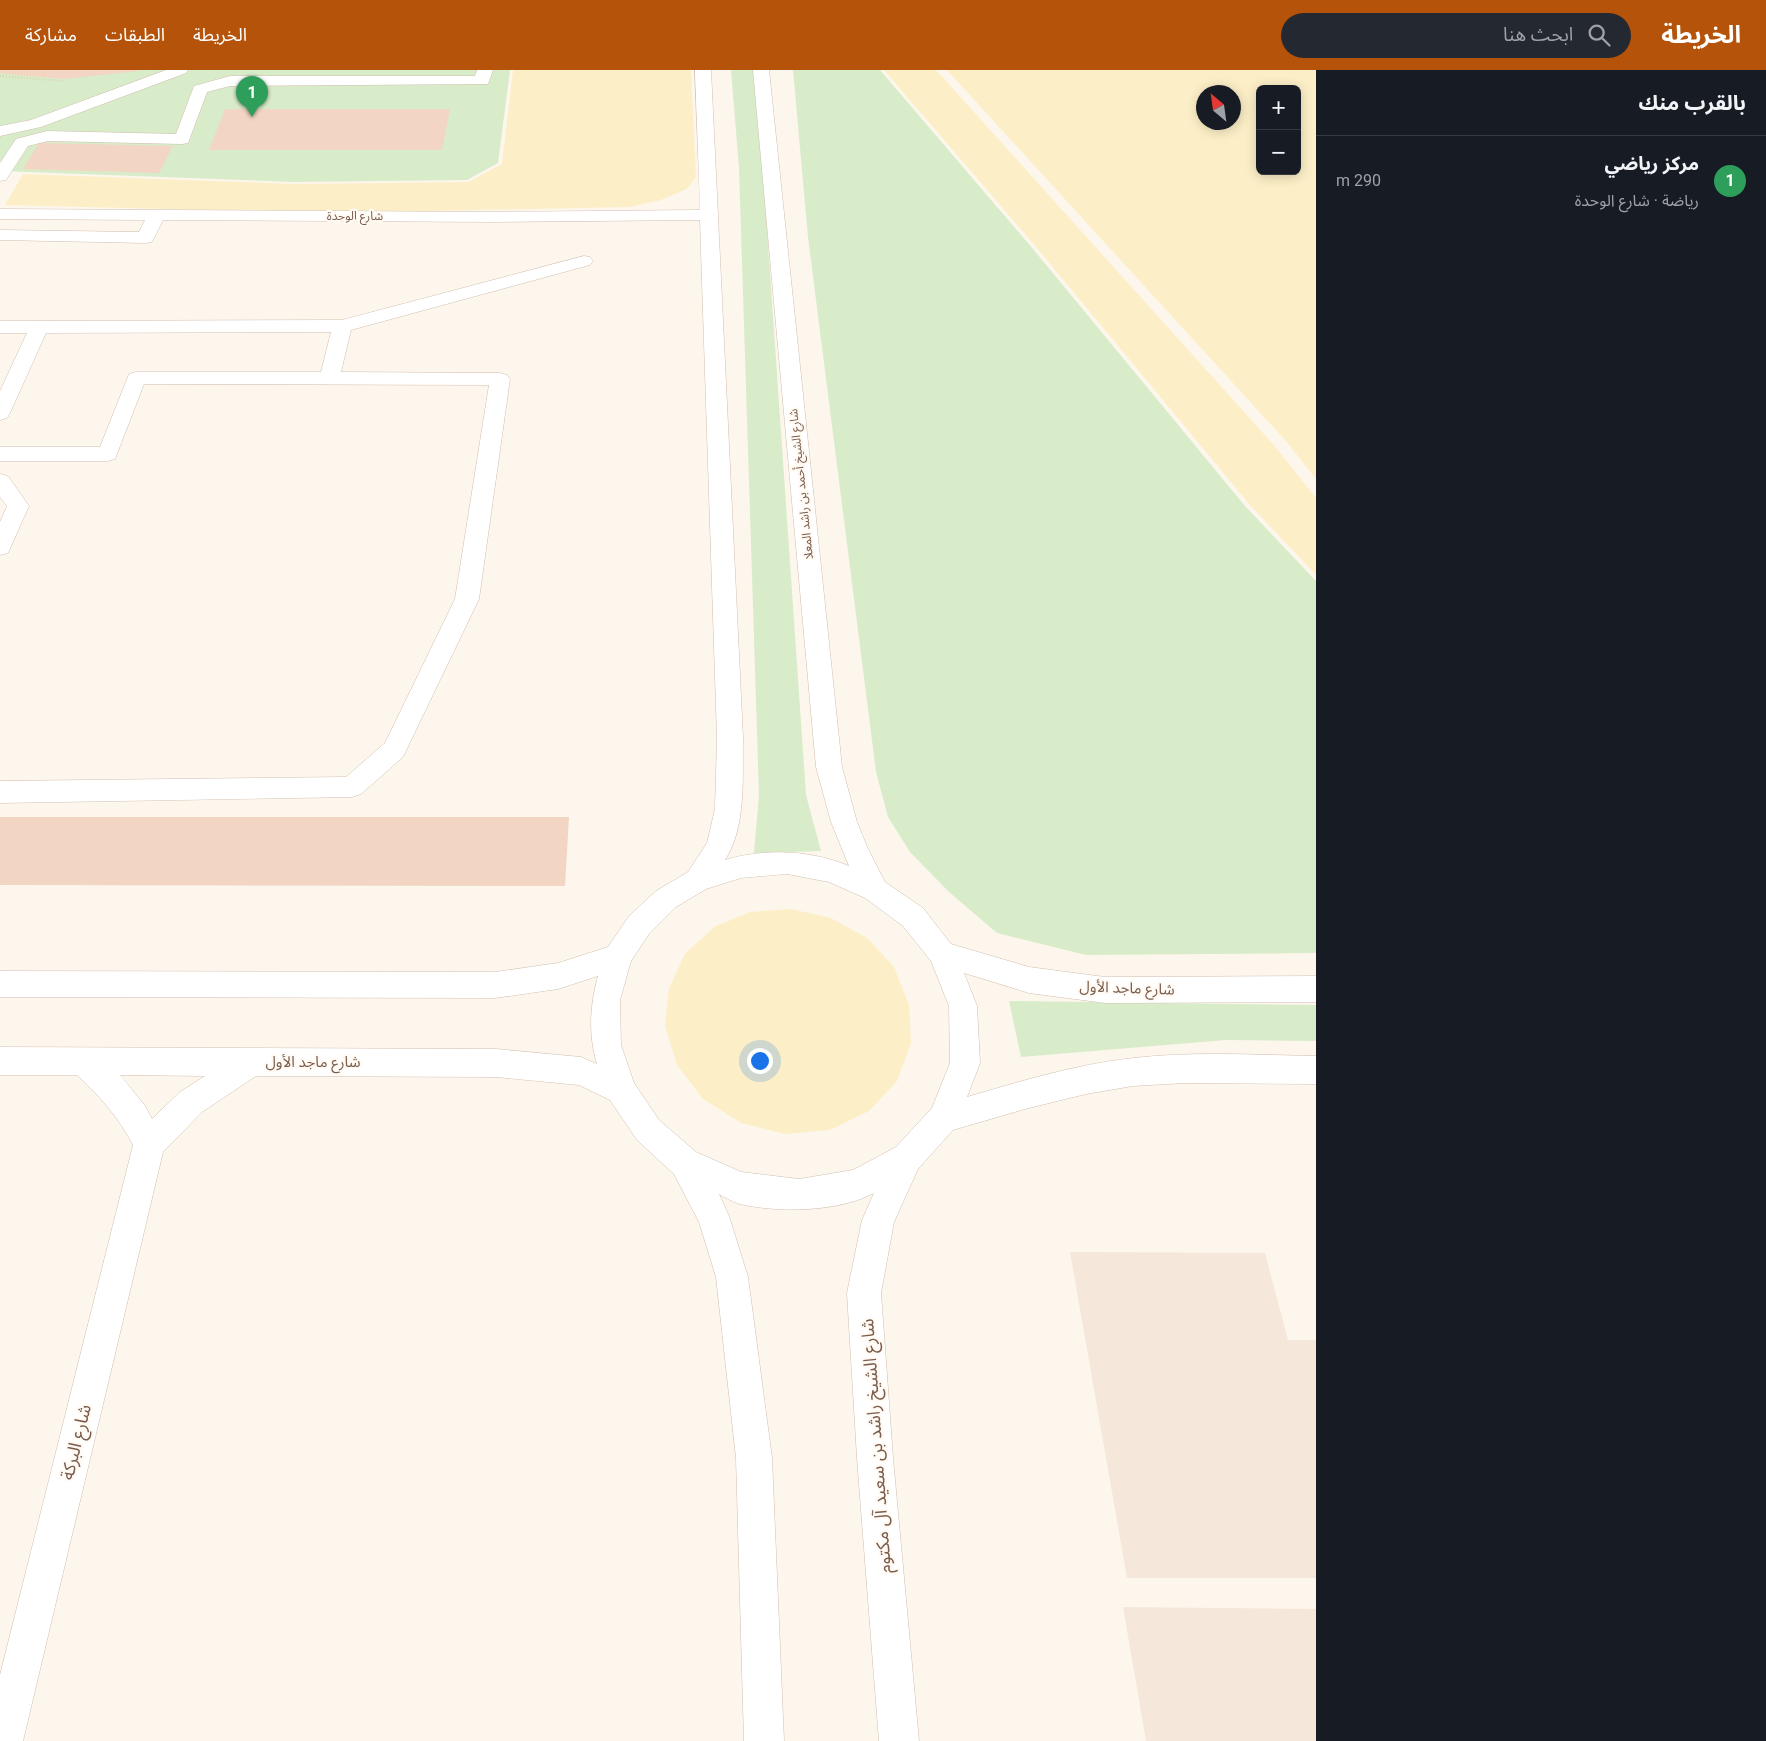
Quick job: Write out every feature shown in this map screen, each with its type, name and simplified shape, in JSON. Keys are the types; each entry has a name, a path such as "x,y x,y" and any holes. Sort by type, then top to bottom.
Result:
{"street":[{"path":"0,124 31,118 160,70"},
{"path":"0,132 35,124 180,70"},
{"path":"399,81 428,70"},
{"path":"22,143 47,136 182,138 200,89 230,81 482,81 485,70"},
{"path":"698,880 720,846 728,809 730,738 703,70"},
{"name":"شارع الشيخ أحمد بن راشد المعلا","path":"760,70 829,767 844,822 855,851 875,890"},
{"path":"0,176 22,143 56,116"},
{"path":"0,132 11,135 22,143"},
{"name":"شارع الوحدة","path":"0,214 484,217 709,216"},
{"path":"0,235 146,238 156,215"},
{"path":"0,327 342,326 584,261"},
{"path":"330,378 342,326"},
{"path":"0,414 39,327"},
{"path":"0,454 108,454 136,378 500,379 467,599 394,750 352,786 0,792"},
{"path":"0,481 18,506 0,547"},
{"path":"786,863 832,871 875,890 913,917 942,954 963,1006 964,1064 944,1118 907,1158 857,1185 800,1195 740,1188 685,1163 648,1130 621,1090 606,1045 606,1000 618,957 639,925 666,899 698,880 741,867 786,863"},
{"name":"شارع ماجد الأول","path":"942,954 1028,980 1106,990 1316,989"},
{"path":"0,984 495,985 558,976 618,957"},
{"name":"شارع ماجد الأول","path":"0,1061 496,1063 581,1071 621,1090"},
{"path":"83,1061 108,1084 134,1116 150,1144"},
{"name":"شارع البركة","path":"3,1741 150,1144 190,1102 252,1062"},
{"path":"944,1118 1030,1093 1108,1076 1196,1068 1316,1070"},
{"name":"شارع الشيخ راشد بن سعيد آل مكتوم","path":"899,1741 875,1458 864,1293 878,1220 907,1158"},
{"path":"685,1163 713,1216 732,1277 736,1305 754,1458 764,1741"}],"shaded area":[{"path":"1070,1252 1265,1253 1288,1340 1316,1340 1316,1578 1127,1578"},
{"path":"1123,1607 1316,1609 1316,1741 1146,1741"}],"green space":[{"path":"0,70 510,70 498,163 467,180 294,182 0,171"},
{"path":"731,70 753,70 765,200 806,795 821,851 754,853 759,795 739,168"},
{"path":"793,70 880,70 1033,249 1245,506 1316,581 1316,953 1086,955 997,933 949,892 910,852 888,817 876,772 808,237"},
{"path":"1009,1001 1316,1005 1316,1041 1226,1040 1021,1057"}],"sand":[{"path":"513,70 691,70 696,177 687,189 661,200 629,207 326,213 5,205 23,174 294,184 468,182 502,164"},
{"path":"884,70 936,70 1273,444 1316,498 1316,575 1250,505 1037,248"},
{"path":"947,70 1316,70 1316,479 1286,441"},
{"path":"791,909 831,918 867,938 894,967 909,1005 911,1043 897,1081 869,1111 830,1130 785,1134 741,1123 703,1099 677,1065 665,1026 669,988 685,954 714,927 750,912"}],"building":[{"path":"0,70 138,71 65,79 5,74 0,73"},
{"path":"225,109 450,109 442,150 209,150"},
{"path":"39,143 173,146 159,173 23,169"},
{"path":"0,817 569,817 565,886 0,885"}],"place":[{"name":"مركز رياضي","path":"252,117"}]}
